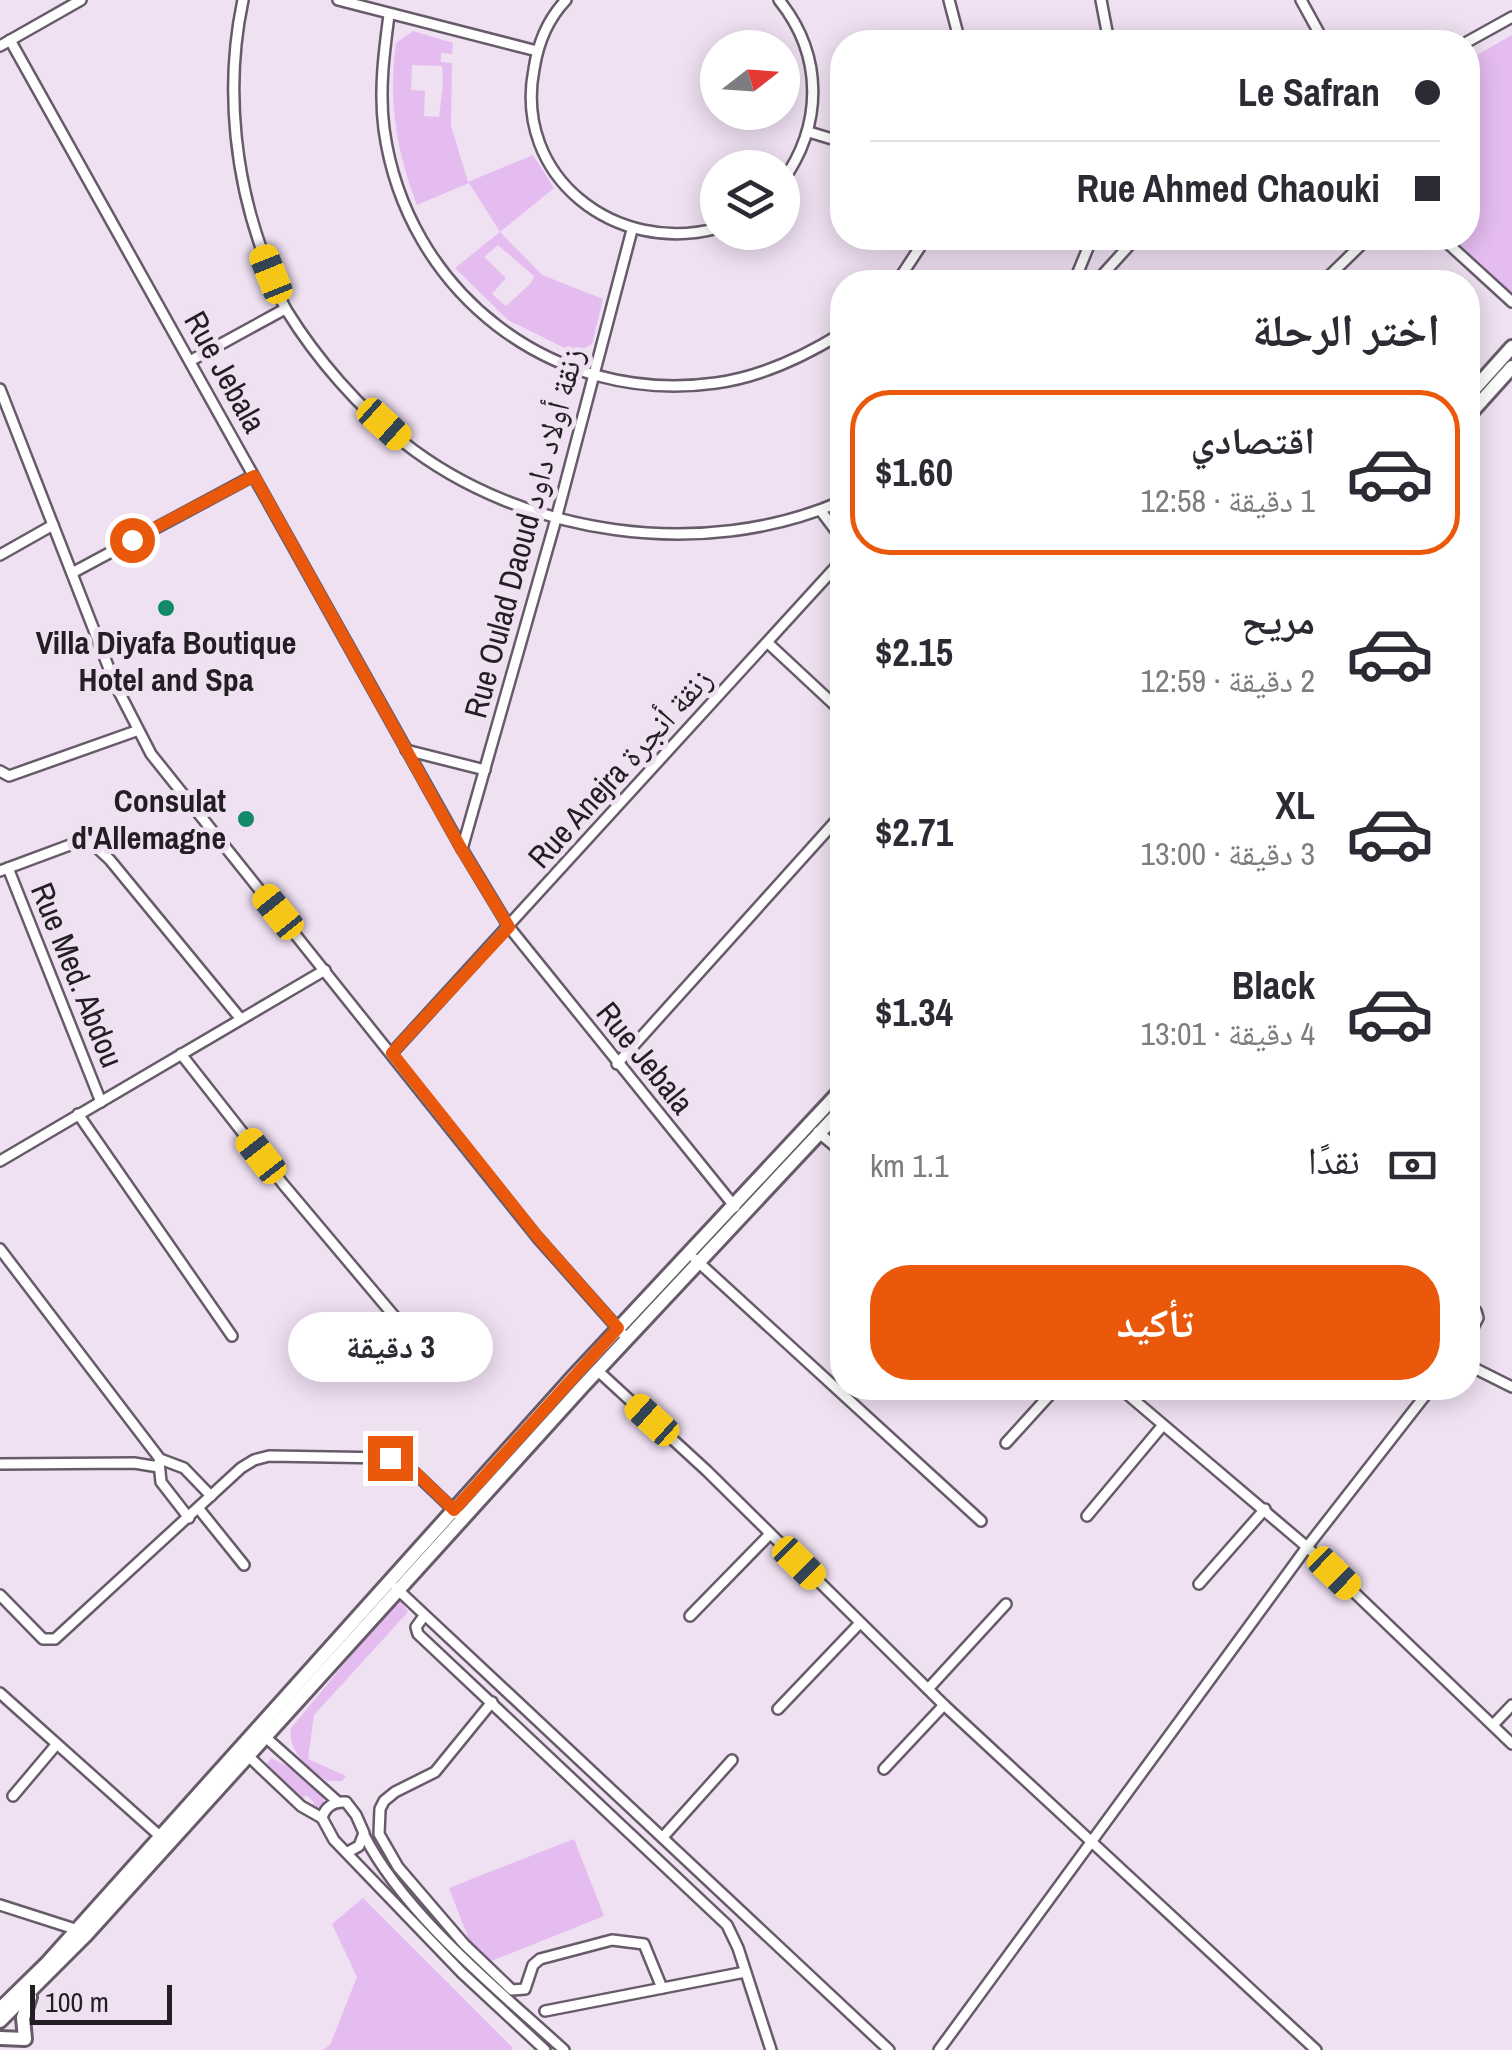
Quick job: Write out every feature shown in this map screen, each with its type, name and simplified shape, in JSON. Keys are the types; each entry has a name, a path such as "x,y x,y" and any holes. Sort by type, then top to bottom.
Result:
{"street":[{"path":"0,46 81,0"},
{"path":"243,0 236,38 233,108 240,169 257,239 285,309 358,398 402,442 477,487 556,519 673,534 744,528 830,506"},
{"path":"338,0 537,51"},
{"path":"566,0 546,28 531,82 532,114 541,146 556,174 577,198 602,217 632,230 664,235 700,233"},
{"path":"779,0 797,25 814,78 814,105 800,154"},
{"path":"949,0 957,30"},
{"path":"1101,0 1107,30"},
{"path":"1301,0 1317,30"},
{"path":"389,15 382,84 384,131 399,189 420,238 455,289 490,321 540,353 593,373 686,386 718,382 778,365 830,339"},
{"path":"1480,35 1512,17"},
{"name":"Rue Jebala","path":"10,40 462,850 509,927 738,1211"},
{"path":"809,132 830,138"},
{"name":"Rue Oulad Daoud زنقة أولاد داود","path":"462,850 556,519 632,230"},
{"path":"1107,270 1125,250"},
{"path":"1335,270 1356,250"},
{"path":"1455,250 1477,270"},
{"path":"1480,273 1512,302"},
{"path":"190,362 285,309"},
{"path":"1480,382 1512,346"},
{"path":"1480,403 1512,367"},
{"path":"0,389 136,731 160,768 538,1237 622,1333"},
{"path":"72,573 254,476"},
{"path":"821,510 830,523"},
{"path":"0,556 53,526"},
{"name":"Rue Anejra زنقة أنجرة","path":"392,1053 830,573"},
{"path":"768,643 830,701"},
{"path":"0,771 7,776 136,731"},
{"path":"406,750 485,770"},
{"path":"617,1064 830,827"},
{"path":"4,869 73,844 93,844 240,1018"},
{"name":"Rue Med. Abdou","path":"4,869 101,1102"},
{"name":"Rue Med. Abdou","path":"0,1161 325,970"},
{"path":"180,1054 421,1348"},
{"path":"1,2015 81,1932 622,1333 815,1129 830,1107"},
{"path":"78,1114 232,1336"},
{"path":"815,1129 830,1118"},
{"path":"815,1129 830,1142"},
{"path":"0,1249 159,1464 160,1482 188,1518"},
{"path":"694,1258 830,1383"},
{"path":"592,1366 707,1470 944,1705 1316,2050"},
{"path":"1480,1371 1512,1388"},
{"path":"849,1400 981,1521"},
{"path":"1006,1442 1045,1400"},
{"path":"1134,1400 1307,1548 1512,1744"},
{"path":"939,2050 1307,1548 1421,1400"},
{"path":"1086,1516 1163,1425"},
{"path":"0,1595 46,1641 55,1639 246,1464 263,1457 398,1461 416,1473 458,1515"},
{"path":"0,1464 159,1464 184,1468 210,1496"},
{"path":"198,1509 244,1565"},
{"path":"1198,1584 1265,1510"},
{"path":"690,1616 770,1534"},
{"path":"394,1586 889,2050"},
{"path":"928,1689 1006,1604"},
{"path":"424,1616 416,1627 418,1634 727,1925 771,2050"},
{"path":"778,1708 860,1623"},
{"path":"0,1694 164,1840"},
{"path":"492,1702 436,1772 384,1801 379,1818 382,1843 464,1944 512,1990 524,1990 533,1965 540,1959 612,1940 644,1944 662,1988"},
{"path":"884,1770 944,1705"},
{"path":"1493,1725 1512,1705"},
{"path":"261,1733 338,1802"},
{"path":"14,1796 56,1746"},
{"path":"244,1752 302,1806 322,1818 330,1834 461,1972 545,2050"},
{"path":"663,1837 732,1760"},
{"path":"322,1818 328,1807 346,1802 401,1892 564,2050"},
{"path":"348,1852 360,1846 364,1835"},
{"path":"0,1906 81,1932"},
{"path":"1,2015 33,1990 81,1932"},
{"path":"544,2011 745,1972"},
{"path":"0,2038 25,2039 23,2018 33,1990"}],"shaded area":[{"path":"413,31 453,43 452,54 441,53 441,62 452,63 451,126 468,182 533,155 554,188 500,232 469,183 417,205 396,125 396,43","holes":["412,65 442,66 439,117 424,116 425,91 411,90"]},
{"path":"1512,35 1512,293 1466,250 1480,250 1480,53"},
{"path":"500,232 542,275 603,299 592,344 575,353 508,320 455,268","holes":["498,245 534,276 506,306 492,294 506,278 484,257"]},
{"path":"399,1598 408,1612 314,1715 308,1759 346,1776 342,1781 327,1781 296,1752 291,1728"},
{"path":"271,1758 302,1774 323,1795 324,1803 317,1809 310,1808 314,1802 306,1795 302,1800 266,1765"},
{"path":"574,1839 604,1916 479,1966 449,1888"},
{"path":"363,1898 511,2050 323,2050 330,2045 357,1977 332,1924"}],"place":[{"name":"Villa Diyafa Boutique Hotel and Spa","path":"166,608"},
{"name":"Consulat d'Allemagne","path":"246,819"}],"route":[{"path":"132,540 254,476 462,850 509,927 392,1053 538,1237 618,1328 454,1510 416,1473 390,1458"}]}
